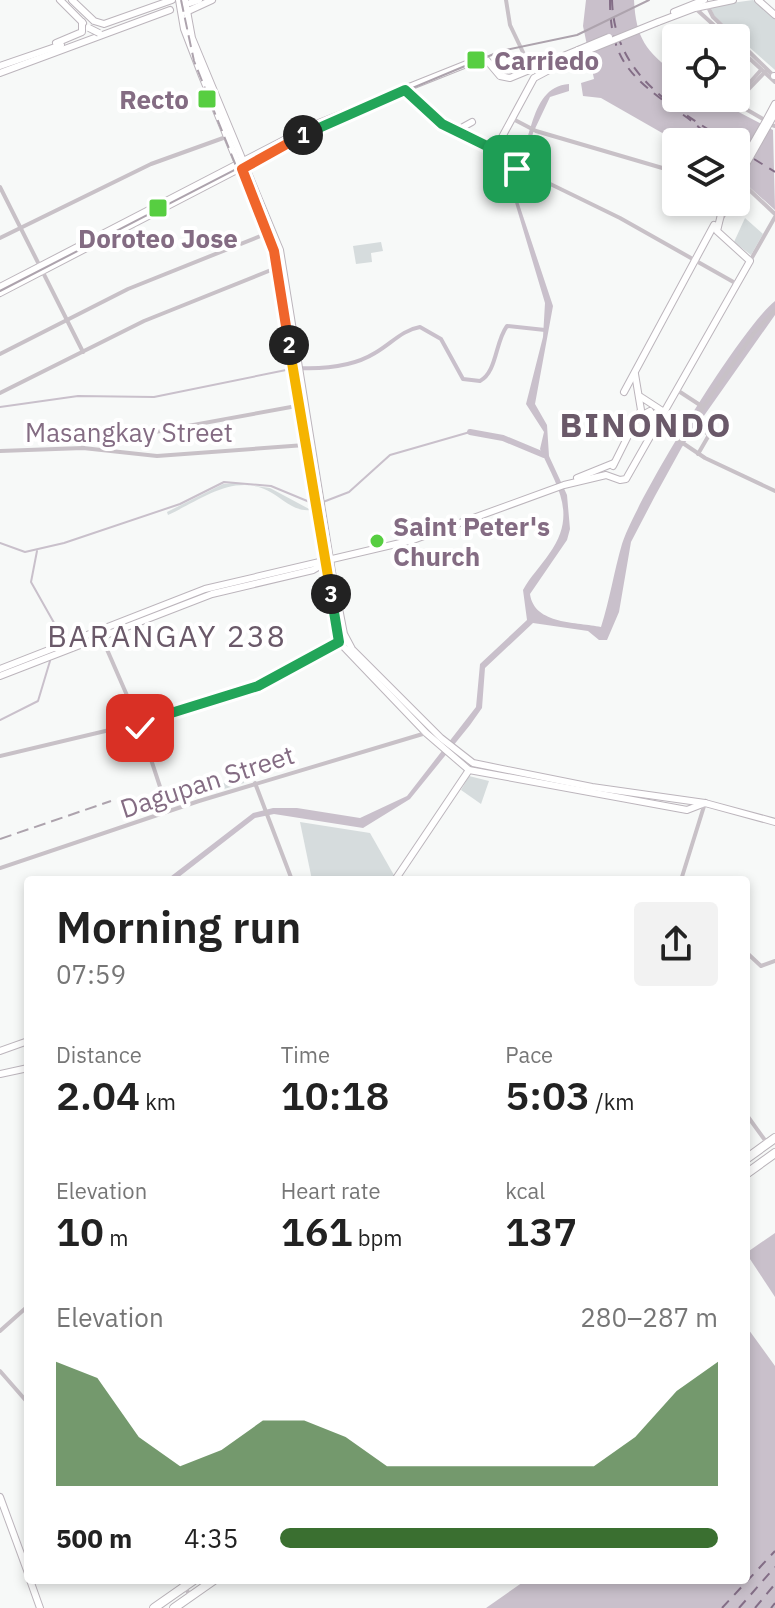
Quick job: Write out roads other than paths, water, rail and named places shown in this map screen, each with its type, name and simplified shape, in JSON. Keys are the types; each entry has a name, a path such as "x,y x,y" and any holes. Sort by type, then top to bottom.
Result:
{"highway":[{"path":"750,1156 771,1141"},
{"path":"750,1171 775,1153"},
{"path":"154,1608 181,1584"},
{"path":"174,1608 208,1584"}],"main road":[{"path":"60,0 89,28 102,32"},
{"path":"70,0 102,32"},
{"path":"70,0 94,21 104,24 171,5"},
{"path":"199,0 185,1 183,15 226,137 241,166"},
{"path":"34,60 169,14 183,15 212,0"},
{"path":"0,290 241,166 309,127 484,57 504,78 706,2 733,0"},
{"path":"758,0 775,13"},
{"path":"764,0 775,13"},
{"path":"658,20 706,2"},
{"path":"0,73 171,5"},
{"path":"183,15 270,232 295,366"},
{"path":"19,59 82,32 82,22"},
{"path":"0,66 102,32"},
{"path":"405,90 442,124 496,154 534,78 580,51"},
{"path":"750,161 775,104"},
{"path":"750,151 775,113"},
{"path":"462,134 463,127 472,122"},
{"path":"624,392 709,237 717,216"},
{"path":"720,216 721,238"},
{"path":"270,232 297,375 339,642 426,733 444,745"},
{"path":"564,484 604,475 617,479 629,476 750,261 721,238 709,237"},
{"path":"0,676 205,589 317,562 328,563 406,541 604,470 614,463 639,417 642,406 635,374"},
{"path":"639,394 664,412"},
{"path":"302,405 305,445 317,497"},
{"path":"639,417 650,411 658,426"},
{"path":"614,463 617,479"},
{"path":"328,563 349,644 469,770 687,810 705,803"},
{"path":"0,669 100,634"},
{"path":"452,752 487,766 705,803 775,822"},
{"path":"398,876 469,770"},
{"path":"687,810 691,807 688,801"},
{"path":"0,1051 24,1042"},
{"path":"0,1074 24,1069"},
{"path":"0,1497 24,1562"},
{"path":"31,1584 40,1608"}],"street":[{"path":"506,0 510,25 531,69"},
{"path":"706,2 710,15 720,24"},
{"path":"695,8 713,24"},
{"path":"750,53 765,69"},
{"path":"750,57 775,78"},
{"path":"750,85 765,69"},
{"path":"750,109 769,122"},
{"path":"513,119 532,129 662,168"},
{"path":"0,238 151,164 226,137"},
{"path":"496,154 517,170 590,202 697,258 737,284"},
{"path":"496,154 502,177 517,170"},
{"path":"0,187 83,352"},
{"path":"750,192 775,216 750,261"},
{"path":"718,225 723,216"},
{"path":"0,354 128,289 270,232"},
{"path":"0,393 144,321 276,268"},
{"path":"695,452 709,435 701,428 697,418 700,405 775,310"},
{"path":"677,390 700,405"},
{"path":"83,448 84,436 88,433 155,432 302,405"},
{"path":"658,426 695,452 775,491"},
{"name":"Masangkay Street","path":"0,451 83,448 157,456 305,445"},
{"path":"100,634 139,723 168,811"},
{"path":"0,756 139,723 258,686 339,642"},
{"name":"Dagupan Street","path":"0,868 255,783 426,733"},
{"path":"255,783 290,876"},
{"path":"682,876 705,803"},
{"path":"750,956 760,965 774,959"},
{"path":"750,1118 771,1141"},
{"path":"0,1331 24,1310"},
{"path":"0,1371 24,1398"},
{"path":"183,1584 191,1596"}],"waterway":[{"path":"299,368 328,367 358,361 420,327 441,339 463,379 480,381 490,371 507,326 545,330"},
{"path":"0,407 78,396 154,397 291,369"},
{"path":"323,502 349,492 390,455 470,432"},
{"path":"470,432 503,438 544,455"},
{"path":"0,543 25,552 64,543 180,504 224,482 271,486 312,503"},
{"path":"37,551 31,582 62,637"},
{"path":"0,720 38,701 50,661"}],"tram line":[{"path":"0,291 312,130 501,51 577,35 649,0"}],"railway":[{"path":"181,0 194,61 244,186 274,246 283,294"},
{"path":"0,839 111,801"}],"place":[{"name":"Carriedo","path":"476,60"},
{"name":"Recto","path":"207,99"},
{"name":"Doroteo Jose","path":"158,208"},
{"name":"Saint Peter's Church","path":"377,541"}],"district":[{"name":"BINONDO","path":"646,424"},
{"name":"BARANGAY 238","path":"167,635"}]}
